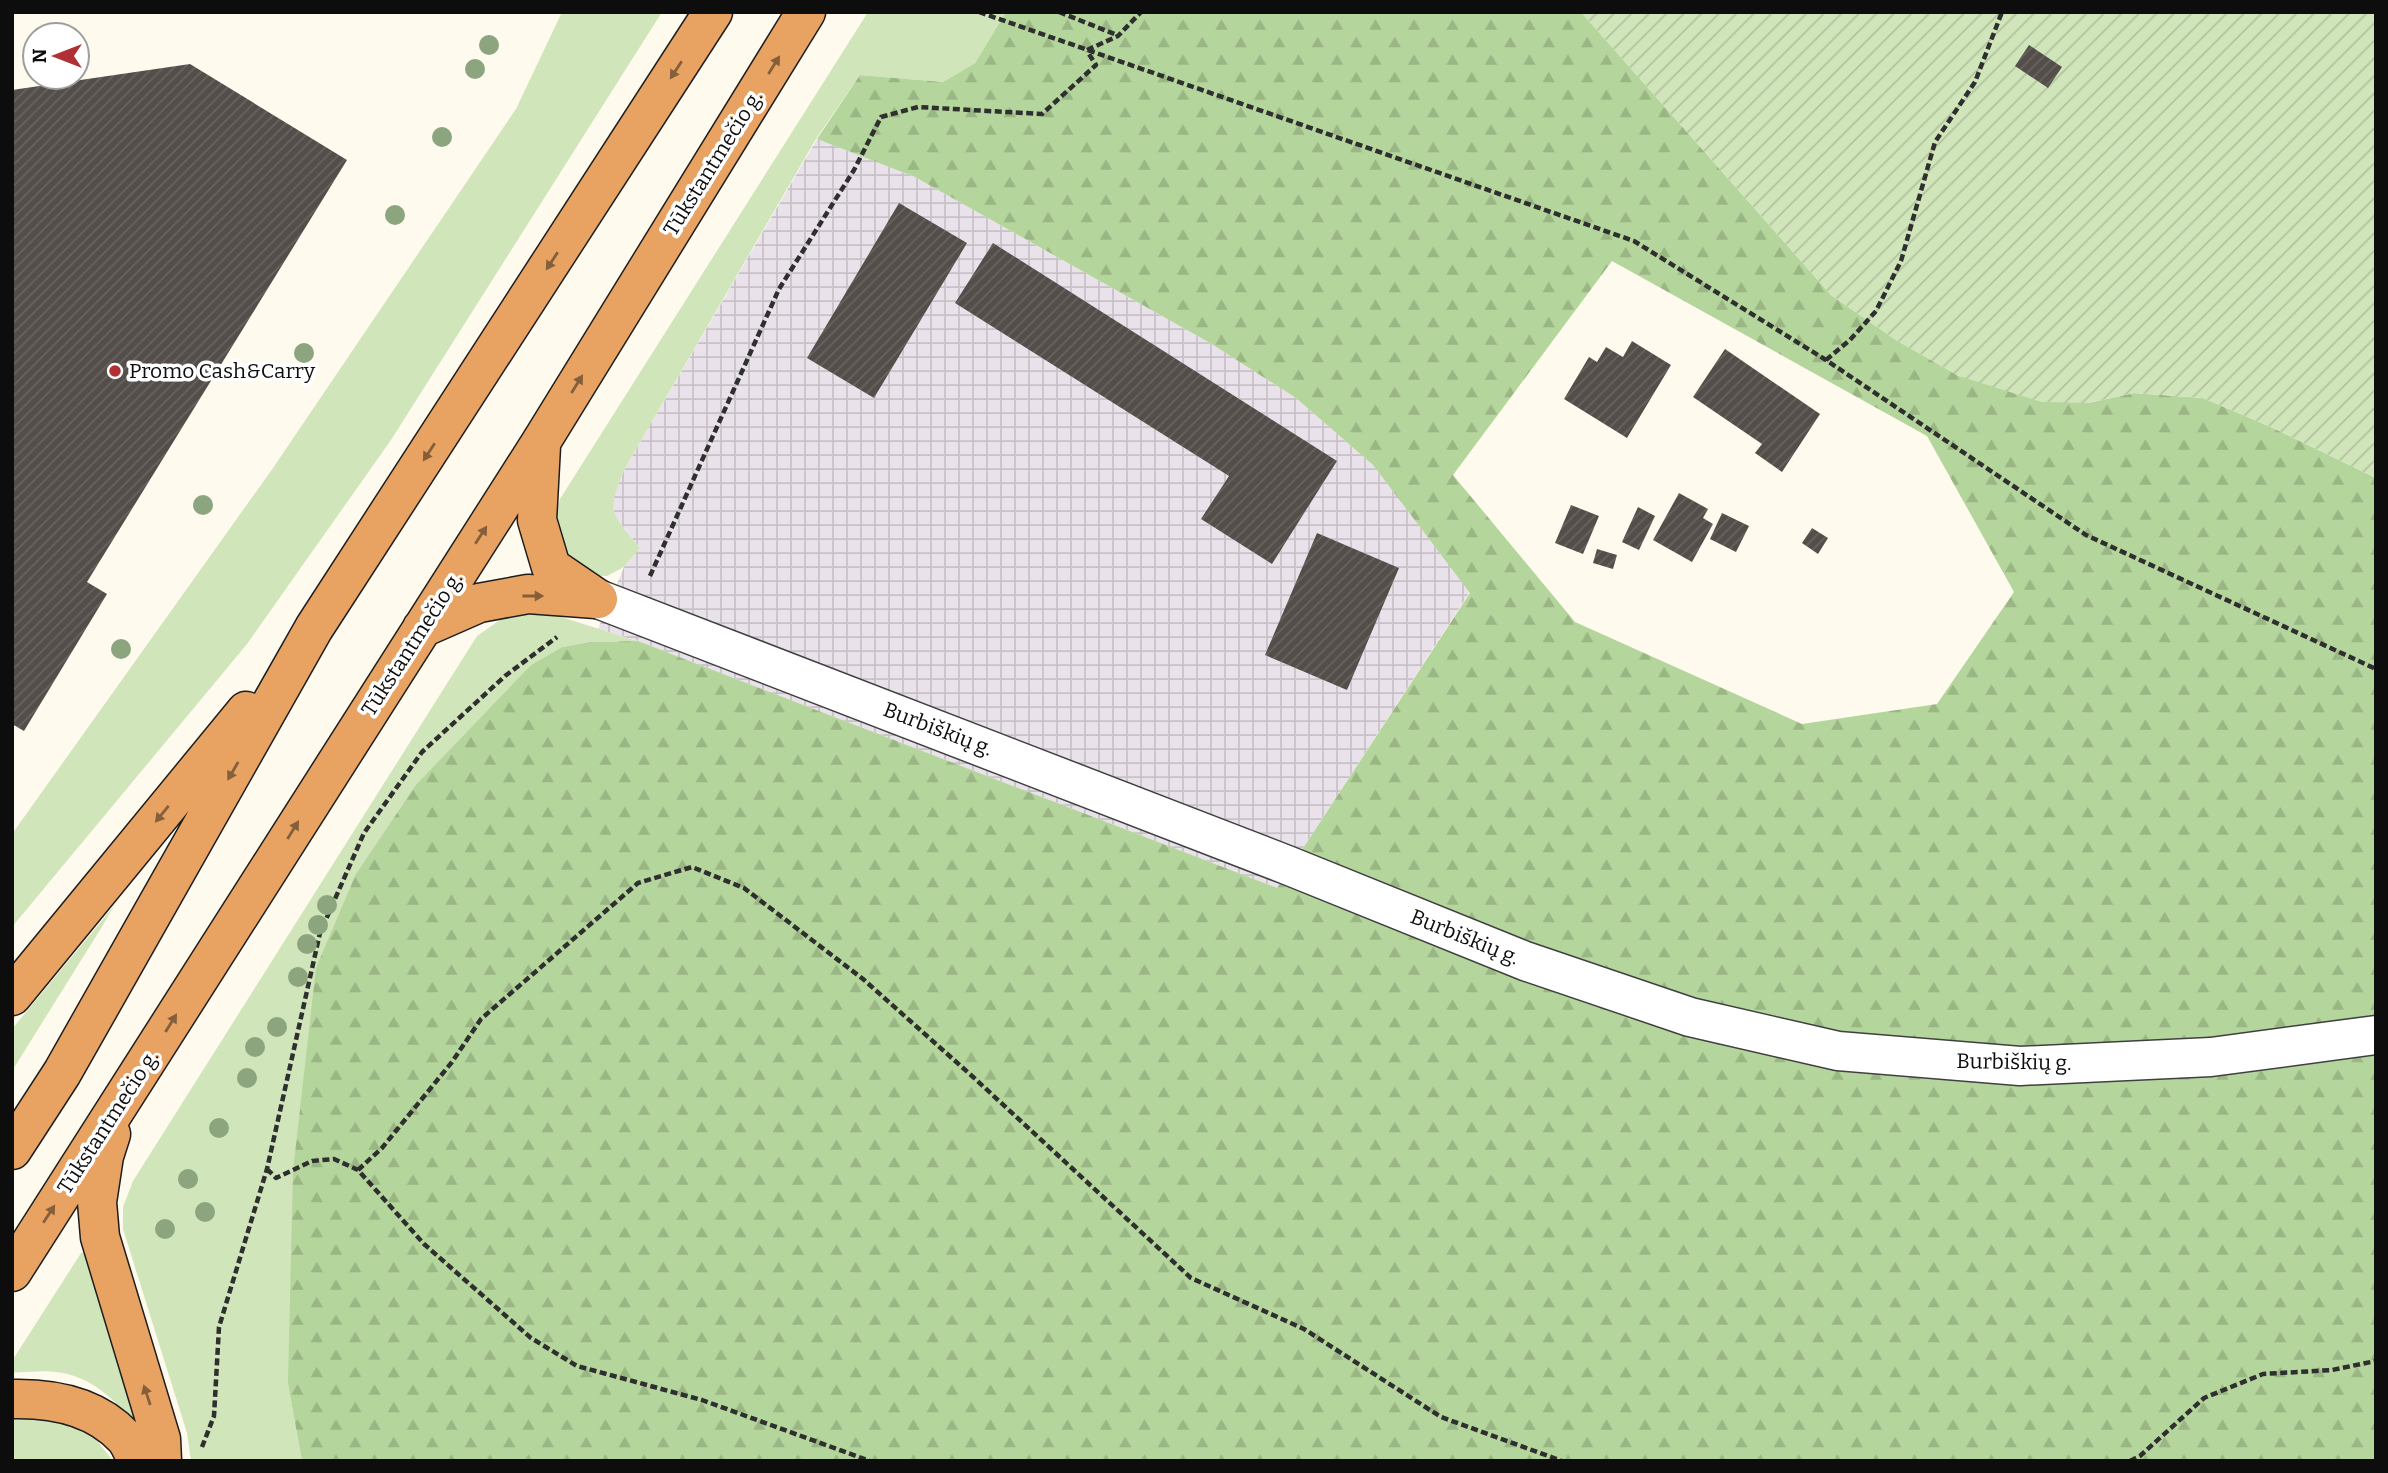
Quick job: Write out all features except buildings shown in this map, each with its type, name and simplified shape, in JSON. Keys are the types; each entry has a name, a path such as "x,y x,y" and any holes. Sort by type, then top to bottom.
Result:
{"highway":[{"path":"12,1150 62,1073 314,628 713,12"},
{"name":"Tūkstantmečio g.","path":"12,1272 541,442 806,12"},
{"path":"541,442 537,520 551,567 598,599"},
{"path":"422,628 478,603 528,594 598,599"},
{"path":"12,996 314,628"},
{"path":"125,1096 104,1156 97,1202 100,1237 161,1439 162,1461"},
{"path":"12,1399 64,1403 99,1416 125,1438 137,1461"}],"street":[{"name":"Burbiškių g.","path":"598,599 1287,865 1525,961 1690,1017 1838,1051 2020,1066 2211,1057 2376,1035"}],"path":[{"path":"979,12 1634,241 1826,360 2086,535 2376,669"},
{"path":"1059,12 1118,36"},
{"path":"1086,50 1118,36 1141,12"},
{"path":"1826,360 1850,340 1876,311 1901,261 1935,142 1975,82 2002,12"},
{"path":"634,612 779,289 854,170 881,117 918,107 1042,114 1096,65 1086,50"},
{"path":"201,1450 214,1416 219,1327 267,1169 320,933 364,833 422,752 505,676 560,635 598,599"},
{"path":"358,1170 382,1148 452,1062 481,1019 638,883 692,867 744,888 863,979 1191,1278 1304,1329 1441,1417 1562,1461"},
{"path":"267,1169 276,1178 312,1161 334,1159 358,1170 424,1244 531,1338 577,1366 702,1400 870,1461"},
{"path":"2130,1461 2140,1456 2204,1398 2263,1374 2332,1370 2376,1361"}],"shaded area":[{"path":"817,139 915,177 1210,343 1296,398 1373,465 1470,592 1277,888 638,641 598,629 624,567 640,548 615,517 612,499 625,468"}],"green space":[{"path":"562,12 662,12 391,440 247,644 12,927 12,834 273,468 516,109"},
{"path":"868,12 1006,12 975,63 943,82 860,75 816,139 625,468 615,495 614,511 617,519 640,548 624,567 607,576 581,575 562,559 555,517 560,499"},
{"path":"1006,12 1581,12 1831,295 1896,340 1959,376 2088,403 2134,393 2203,398 2271,427 2376,478 2376,1461 302,1461 288,1384 293,1171 316,968 356,874 416,785 531,665 562,647 590,642 638,641 1277,888 1470,593 1373,465 1296,398 1210,343 915,177 817,139 860,75 943,82 975,63","holes":["1612,261 1927,436 2014,592 1937,704 1802,724 1575,622 1453,475"]},
{"path":"1581,12 2376,12 2376,478 2271,427 2203,398 2134,393 2088,403 2041,402 1959,376 1896,340 1831,295"},
{"path":"523,614 555,615 637,641 590,642 562,647 531,665 288,1384 302,1461 191,1461 187,1433 123,1229 123,1207 133,1181 477,636 500,620"},
{"path":"114,906 100,930 12,1071 12,1029"},
{"path":"87,1252 142,1434 116,1403 83,1379 56,1372 12,1372 12,1361 81,1253"},
{"path":"34,1410 92,1434 113,1461 12,1461 12,1414"}],"place":[{"name":"Promo Cash&Carry","path":"115,371"}]}
